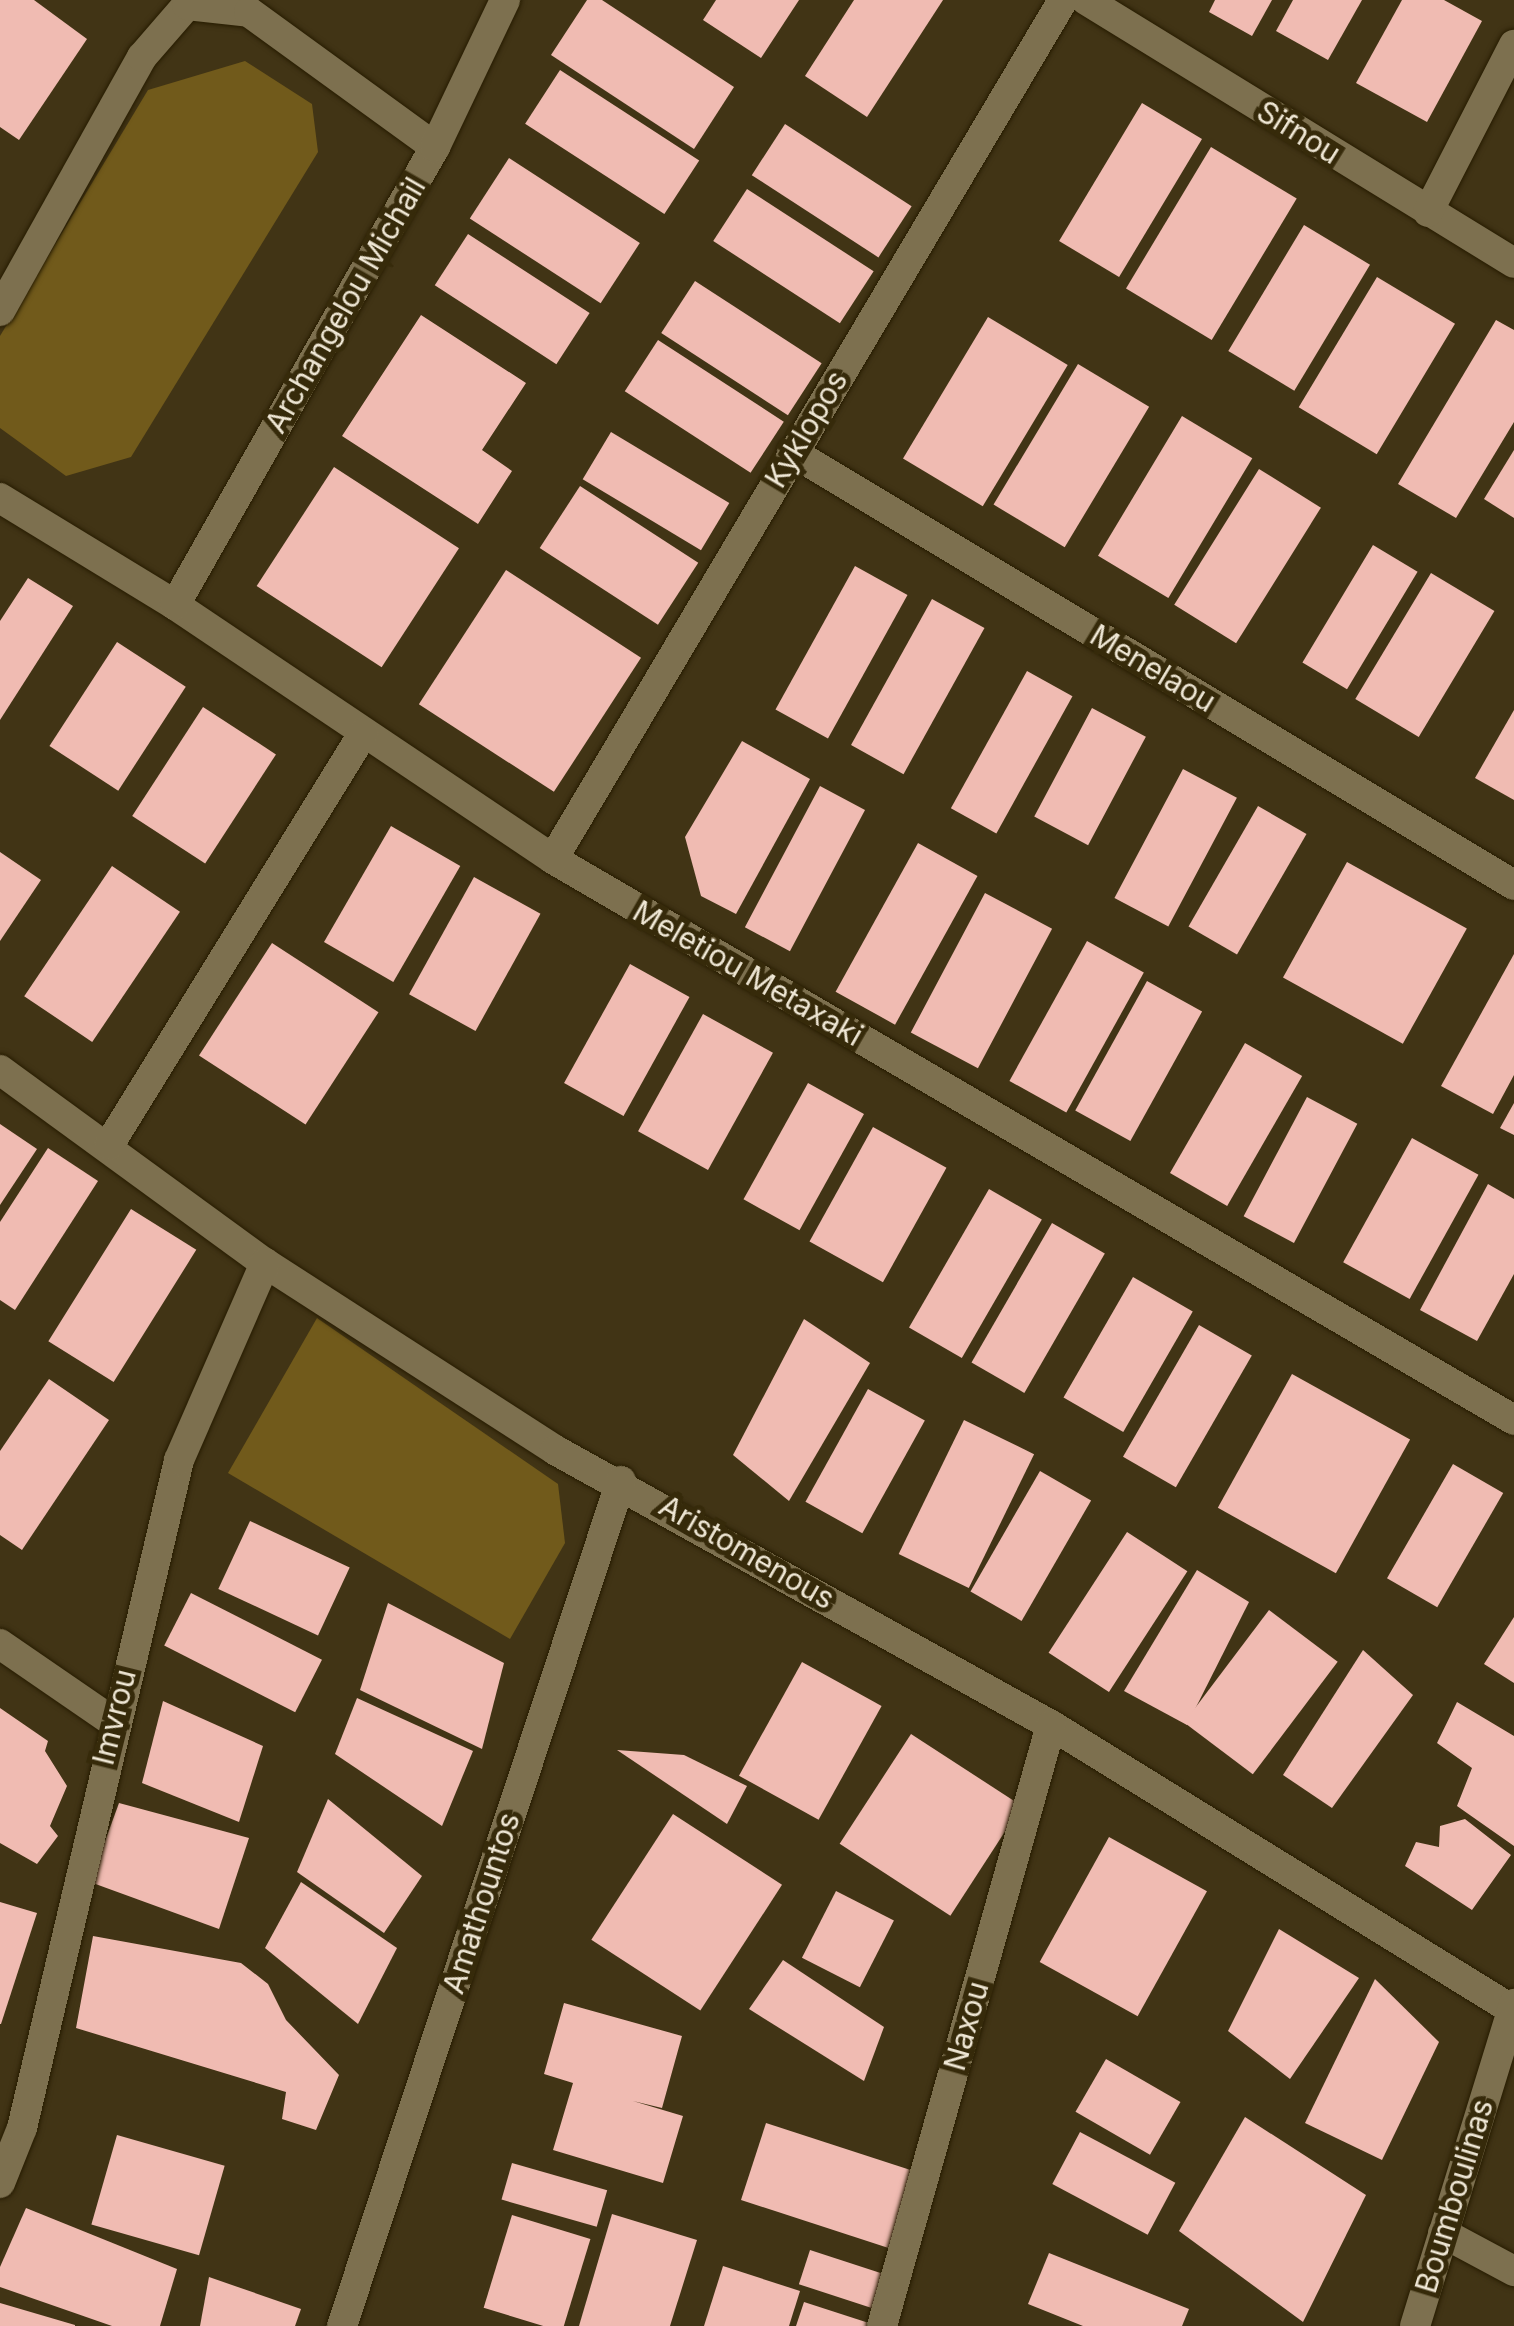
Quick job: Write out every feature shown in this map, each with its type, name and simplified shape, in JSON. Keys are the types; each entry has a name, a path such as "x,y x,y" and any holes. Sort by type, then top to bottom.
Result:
{"street":[{"name":"Archangelou Michail","path":"175,605 435,147 504,0"},
{"name":"Kyklopos","path":"554,860 1063,0"},
{"name":"Sifnou","path":"1086,0 1514,262"},
{"path":"0,311 142,57 188,5 249,12 435,147"},
{"path":"1428,212 1514,46"},
{"name":"Menelaou","path":"792,452 1514,885"},
{"name":"Meletiou Metaxaki","path":"0,498 175,605 554,860 1514,1420"},
{"path":"109,1145 363,732"},
{"name":"Aristomenous","path":"0,1070 109,1145 265,1263 555,1450 621,1481 1051,1725 1512,2006"},
{"name":"Imvrou","path":"0,2183 11,2124 179,1460 265,1263"},
{"name":"Amathountos","path":"354,2323 621,1481"},
{"path":"0,1644 112,1720"},
{"name":"Naxou","path":"882,2326 1051,1725"},
{"name":"Boumboulinas","path":"1415,2326 1512,2006"},
{"path":"1443,2233 1514,2271"}],"shaded area":[{"path":"245,61 312,104 318,152 131,457 66,476 0,428 0,336 148,90"},
{"path":"317,1318 558,1484 565,1543 510,1639 228,1473"}],"building":[{"path":"0,0 34,0 87,39 19,140 0,127"},
{"path":"587,0 602,0 734,87 694,149 551,55"},
{"path":"716,0 799,0 761,58 703,20"},
{"path":"854,0 943,0 867,117 805,76"},
{"path":"1215,0 1272,0 1252,36 1209,12"},
{"path":"1293,0 1362,0 1328,60 1276,31"},
{"path":"1402,0 1444,0 1482,21 1427,122 1356,83"},
{"path":"560,70 699,160 664,214 525,124"},
{"path":"1142,103 1202,139 1119,277 1059,241"},
{"path":"785,124 912,206 878,257 752,175"},
{"path":"1211,147 1297,199 1212,340 1126,288"},
{"path":"509,158 640,243 601,303 470,218"},
{"path":"747,189 874,271 840,323 713,241"},
{"path":"1304,225 1370,265 1294,391 1228,351"},
{"path":"468,234 590,313 556,364 435,285"},
{"path":"1377,277 1455,324 1377,454 1299,407"},
{"path":"695,281 822,363 788,415 661,333"},
{"path":"421,315 526,383 482,450 512,471 478,524 342,436"},
{"path":"988,317 1068,365 983,506 903,458"},
{"path":"1496,320 1514,330 1514,422 1456,518 1398,484"},
{"path":"658,340 784,422 751,473 625,391"},
{"path":"1078,364 1149,407 1065,547 994,505"},
{"path":"1182,416 1252,458 1168,598 1098,556"},
{"path":"611,432 729,503 701,550 583,479"},
{"path":"1514,450 1514,518 1484,499"},
{"path":"334,467 459,548 382,667 257,586"},
{"path":"1259,469 1321,508 1236,643 1174,605"},
{"path":"580,486 698,563 658,625 540,548"},
{"path":"1373,545 1418,572 1347,689 1302,662"},
{"path":"855,566 907,595 828,739 775,709"},
{"path":"506,570 641,658 554,792 419,704"},
{"path":"1431,573 1494,611 1419,737 1355,699"},
{"path":"28,578 73,606 0,720 0,621"},
{"path":"932,599 984,628 904,774 851,745"},
{"path":"117,642 186,687 118,791 49,746"},
{"path":"1027,671 1072,696 996,834 951,808"},
{"path":"203,707 276,754 205,863 132,816"},
{"path":"1092,708 1146,737 1088,845 1034,817"},
{"path":"1514,710 1514,800 1475,778"},
{"path":"742,741 810,779 736,914 701,896 685,837"},
{"path":"1183,769 1237,798 1168,927 1114,898"},
{"path":"820,786 865,810 790,951 745,927"},
{"path":"1258,806 1306,834 1237,954 1188,926"},
{"path":"391,826 460,866 393,982 324,942"},
{"path":"918,843 977,876 895,1025 836,992"},
{"path":"0,852 41,880 0,941"},
{"path":"1347,862 1467,928 1403,1044 1283,977"},
{"path":"112,866 180,912 92,1042 24,996"},
{"path":"474,877 540,914 476,1031 409,994"},
{"path":"985,893 1052,929 978,1068 911,1033"},
{"path":"1087,941 1144,973 1066,1112 1009,1081"},
{"path":"272,943 379,1012 306,1125 199,1055"},
{"path":"1514,954 1514,1075 1493,1114 1441,1086"},
{"path":"630,964 689,997 624,1116 564,1083"},
{"path":"1147,981 1202,1012 1130,1141 1075,1110"},
{"path":"703,1014 773,1053 708,1170 638,1131"},
{"path":"1245,1043 1302,1076 1227,1206 1170,1173"},
{"path":"808,1083 864,1114 799,1230 744,1199"},
{"path":"1307,1097 1357,1124 1294,1243 1244,1216"},
{"path":"1514,1103 1514,1135 1500,1128"},
{"path":"0,1124 37,1149 0,1205"},
{"path":"873,1127 946,1168 883,1282 809,1242"},
{"path":"1412,1138 1478,1175 1410,1299 1343,1262"},
{"path":"48,1148 98,1181 15,1310 0,1300 0,1222"},
{"path":"1488,1184 1514,1199 1514,1274 1477,1341 1420,1310"},
{"path":"989,1189 1042,1219 962,1358 909,1328"},
{"path":"131,1209 196,1250 114,1382 48,1341"},
{"path":"1052,1223 1105,1254 1024,1393 972,1362"},
{"path":"1133,1277 1193,1312 1123,1432 1064,1397"},
{"path":"804,1319 870,1363 789,1501 733,1455"},
{"path":"1199,1325 1252,1356 1176,1487 1123,1457"},
{"path":"1292,1374 1410,1439 1336,1573 1218,1508"},
{"path":"49,1379 109,1420 22,1550 0,1535 0,1451"},
{"path":"868,1389 925,1421 862,1533 805,1502"},
{"path":"964,1420 1034,1454 969,1588 899,1554"},
{"path":"1453,1464 1503,1493 1437,1607 1387,1578"},
{"path":"1040,1471 1091,1500 1022,1621 970,1591"},
{"path":"250,1521 350,1567 318,1635 218,1589"},
{"path":"1127,1532 1187,1571 1109,1692 1049,1653"},
{"path":"1197,1570 1249,1602 1187,1725 1124,1691"},
{"path":"191,1593 322,1660 295,1712 164,1646"},
{"path":"388,1603 504,1663 482,1749 360,1690"},
{"path":"1269,1610 1338,1662 1253,1774 1184,1723"},
{"path":"1514,1617 1514,1683 1484,1664"},
{"path":"1363,1650 1413,1695 1332,1808 1283,1775"},
{"path":"802,1662 882,1706 819,1820 739,1776"},
{"path":"357,1698 473,1751 442,1826 335,1754"},
{"path":"163,1701 263,1746 239,1822 142,1783"},
{"path":"1457,1702 1514,1736 1514,1846 1457,1806 1472,1768 1437,1743"},
{"path":"0,1708 48,1741 45,1751 67,1786 50,1826 58,1836 37,1864 0,1843"},
{"path":"911,1734 1022,1806 950,1916 840,1844"},
{"path":"617,1750 684,1755 747,1786 727,1824"},
{"path":"328,1799 422,1876 384,1933 297,1872"},
{"path":"119,1803 249,1838 219,1929 90,1882"},
{"path":"673,1814 782,1885 700,2011 591,1940"},
{"path":"1465,1819 1511,1855 1472,1910 1405,1866 1416,1842 1439,1847 1440,1826"},
{"path":"1109,1837 1207,1891 1138,2016 1040,1962"},
{"path":"301,1882 397,1948 358,2024 265,1948"},
{"path":"836,1891 894,1921 860,1987 802,1958"},
{"path":"0,1902 37,1913 1,2024 0,2024"},
{"path":"1279,1929 1359,1978 1290,2079 1228,2031"},
{"path":"93,1936 241,1963 268,1984 286,2020 339,2075 316,2130 282,2119 286,2092 76,2028"},
{"path":"783,1960 884,2027 864,2081 749,2009"},
{"path":"1375,1979 1439,2042 1382,2160 1305,2123"},
{"path":"564,2003 682,2036 662,2108 633,2101 683,2116 663,2183 553,2150 573,2083 544,2074"},
{"path":"1106,2059 1180,2102 1150,2155 1076,2112"},
{"path":"1245,2117 1366,2195 1303,2322 1179,2231"},
{"path":"766,2123 918,2172 893,2249 741,2200"},
{"path":"1080,2132 1175,2183 1148,2235 1052,2184"},
{"path":"117,2135 225,2166 199,2255 91,2224"},
{"path":"512,2163 607,2190 597,2227 502,2200"},
{"path":"26,2208 177,2269 160,2326 112,2326 0,2287 0,2267"},
{"path":"612,2214 697,2240 670,2326 579,2326"},
{"path":"512,2215 590,2239 564,2326 543,2326 484,2308"},
{"path":"810,2250 885,2274 874,2309 799,2284"},
{"path":"1049,2253 1189,2309 1182,2326 1083,2326 1028,2304"},
{"path":"723,2266 800,2291 789,2326 704,2326"},
{"path":"209,2277 301,2309 295,2326 200,2326"},
{"path":"804,2302 875,2325 875,2326 796,2326"},
{"path":"0,2303 75,2325 75,2326 0,2326"}]}
